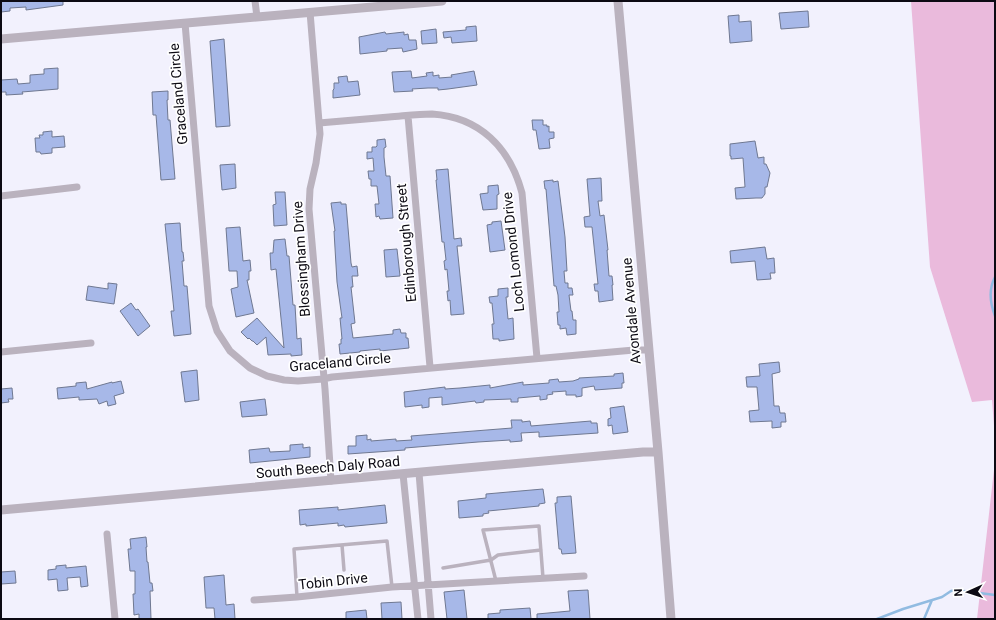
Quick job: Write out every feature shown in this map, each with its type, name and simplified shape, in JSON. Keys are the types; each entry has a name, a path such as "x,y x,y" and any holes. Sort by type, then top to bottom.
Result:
{"street":[{"path":"255,1 256,17"},
{"path":"1,39 442,1"},
{"name":"Avondale Avenue","path":"618,1 658,452 671,619"},
{"name":"Blossingham Drive","path":"310,12 319,123 319,149 310,189 309,209 331,481"},
{"name":"Graceland Circle","path":"185,23 209,306 213,320 223,341 230,351 240,360 259,372 284,380 298,381 430,367 649,350"},
{"name":"Loch Lomond Drive","path":"319,123 432,114 451,116 477,127 500,148 513,168 519,182 524,206 537,358"},
{"name":"Edinborough Street","path":"408,116 430,367"},
{"path":"1,196 77,187"},
{"path":"1,352 91,343"},
{"name":"South Beech Daly Road","path":"1,510 643,452 658,452"},
{"path":"419,473 432,619"},
{"path":"403,474 418,619"},
{"path":"107,534 115,619"},
{"name":"Tobin Drive","path":"254,600 297,598 428,585 584,576"}],"lane":[{"path":"496,581 483,530 539,526 543,578"},
{"path":"297,598 294,549 387,541 392,588"},
{"path":"342,545 344,570"},
{"path":"443,568 491,560 498,555 541,550"}],"shaded area":[{"path":"911,1 995,1 995,439 992,400 972,402 930,267"},
{"path":"995,461 995,619 977,619"}],"building":[{"path":"1,1 63,1 63,5 26,10 26,7 10,8 10,11 1,12"},
{"path":"808,11 809,27 781,29 779,13"},
{"path":"739,15 739,22 751,21 752,41 730,43 728,16"},
{"path":"476,26 477,41 452,43 451,37 444,38 443,32 466,30 466,27"},
{"path":"436,29 437,43 422,44 421,31"},
{"path":"385,32 386,34 404,32 404,35 408,34 409,40 416,40 417,49 403,52 402,48 387,49 387,51 360,54 359,37"},
{"path":"224,39 230,126 216,127 210,41"},
{"path":"58,68 58,89 6,95 6,92 1,92 1,80 17,79 18,84 30,83 30,75 44,74 44,69"},
{"path":"411,71 412,78 427,76 426,73 433,72 433,76 439,75 439,78 452,77 451,75 474,71 477,85 438,90 438,88 428,88 412,89 413,91 394,92 392,72"},
{"path":"347,76 348,82 358,81 360,95 333,98 334,83 339,83 338,77"},
{"path":"168,91 168,120 170,120 175,179 161,180 156,115 153,115 152,92"},
{"path":"532,120 543,120 543,125 547,125 547,127 549,126 549,132 554,132 554,138 549,139 550,148 539,149 536,130 533,130"},
{"path":"52,131 52,137 64,136 65,147 52,148 52,153 41,154 40,152 36,152 35,138 40,138 39,135 43,135 43,132"},
{"path":"385,139 386,147 384,148 384,157 386,176 390,176 393,218 380,219 379,216 376,217 375,204 379,204 377,186 371,186 371,179 369,179 368,171 374,171 373,158 367,159 367,152 372,152 372,147 377,146 377,140"},
{"path":"755,141 758,158 764,157 764,164 766,164 770,173 767,187 765,187 765,194 762,198 736,199 735,188 745,187 743,158 731,159 730,144"},
{"path":"235,164 236,188 222,190 220,165"},
{"path":"448,169 454,239 461,238 462,246 457,246 464,314 451,315 450,300 448,301 447,291 449,291 447,269 445,270 444,261 446,260 444,242 442,242 436,180 436,170"},
{"path":"601,178 602,201 598,201 600,216 604,215 609,276 612,276 613,285 613,300 599,302 598,291 595,291 594,284 598,284 592,227 585,227 584,217 590,216 587,179"},
{"path":"553,180 553,182 558,181 565,237 567,271 564,271 565,283 568,283 568,288 572,288 573,295 569,295 573,320 576,320 576,334 567,335 566,328 560,329 560,325 558,325 558,295 556,286 554,286 546,189 544,181"},
{"path":"498,185 499,194 497,195 497,209 483,210 480,194 488,193 488,186"},
{"path":"275,192 285,192 287,225 274,226 273,205 276,204"},
{"path":"341,202 341,204 346,204 351,263 352,267 357,266 358,276 352,276 353,287 351,287 355,323 351,324 353,338 393,334 393,330 400,329 401,333 406,333 409,348 380,351 380,349 340,354 339,344 341,344 342,339 340,318 342,318 337,282 335,231 331,203"},
{"path":"501,221 505,250 490,252 487,225 492,224 492,222"},
{"path":"180,223 184,261 182,261 184,286 187,286 191,334 174,336 171,311 174,311 165,224"},
{"path":"240,227 243,261 250,260 251,271 249,271 249,280 247,280 254,313 236,317 231,289 238,287 237,271 229,271 226,228"},
{"path":"285,239 287,256 289,256 293,305 295,305 297,339 301,338 302,355 268,355 266,337 257,345 241,332 257,318 284,348 276,269 271,270 270,253 273,253 274,240"},
{"path":"765,247 767,259 774,258 775,273 770,273 771,279 757,280 755,261 731,263 730,251"},
{"path":"397,249 400,276 386,277 384,250"},
{"path":"108,283 117,284 114,304 86,300 88,286 108,289"},
{"path":"508,288 508,297 506,297 508,319 513,318 514,339 499,341 499,339 493,339 492,324 494,324 492,303 490,303 489,297 498,296 498,289"},
{"path":"131,303 136,310 138,309 150,326 138,336 120,311"},
{"path":"779,362 780,372 772,374 774,406 779,406 780,413 785,413 786,422 781,422 781,427 772,428 772,421 750,422 749,411 759,410 757,387 747,387 746,377 760,376 759,364"},
{"path":"197,370 199,400 185,402 181,372"},
{"path":"623,373 624,383 622,383 622,388 595,390 594,386 582,388 582,396 576,397 576,395 566,395 566,391 552,392 553,394 547,395 547,399 540,400 540,396 518,398 518,402 511,402 511,399 484,400 484,402 476,403 475,401 442,405 442,397 429,398 429,407 422,408 422,405 405,407 404,392 445,387 445,389 490,385 490,388 523,382 523,385 549,383 549,380 558,379 559,382 573,381 579,378 614,376 614,374"},
{"path":"121,381 124,393 114,396 116,404 108,406 107,401 99,404 97,399 79,400 79,397 58,399 57,388 76,386 76,383 86,382 87,389"},
{"path":"12,388 13,399 8,399 9,402 1,403 1,389"},
{"path":"265,399 267,415 242,417 240,402"},
{"path":"624,406 628,432 613,434 612,425 608,426 608,419 611,418 610,408"},
{"path":"511,420 522,420 522,422 530,421 531,426 591,421 591,423 597,423 598,433 539,437 539,432 521,433 522,441 510,442 510,440 478,442 405,448 405,450 348,454 348,446 356,446 356,436 367,435 367,440 371,439 371,441 396,439 396,441 412,440 411,436 512,428"},
{"path":"303,444 303,448 310,447 310,457 250,463 249,450 269,448 270,452 290,451 290,445"},
{"path":"543,489 545,503 539,504 539,506 488,511 489,513 483,514 483,516 459,518 458,501 486,498 486,494"},
{"path":"571,496 576,553 562,554 561,549 559,549 555,503 557,503 557,497"},
{"path":"385,505 387,523 345,527 344,525 338,526 338,523 306,526 306,524 300,525 299,510 338,507 338,510"},
{"path":"146,537 147,562 150,583 152,583 153,591 150,591 151,619 139,619 139,614 134,615 133,594 135,594 135,571 130,571 128,549 131,549 130,539"},
{"path":"66,565 66,568 86,566 88,586 81,587 80,577 67,578 68,590 58,591 57,579 48,580 48,570 56,569 56,566"},
{"path":"15,571 16,583 1,584 1,572"},
{"path":"224,575 226,605 234,604 235,619 215,619 214,608 206,608 204,577"},
{"path":"464,590 467,619 447,619 444,592"},
{"path":"588,590 590,619 537,619 537,614 570,611 568,591"},
{"path":"401,602 402,619 382,619 381,603"},
{"path":"530,608 531,619 488,619 488,614 500,613 500,610"},
{"path":"366,610 367,619 346,619 346,612"}],"waterway":[{"path":"995,277 991,287 990,296 995,316"},
{"path":"877,619 942,597 951,591 956,590 995,595"},
{"path":"924,619 932,600"}]}
